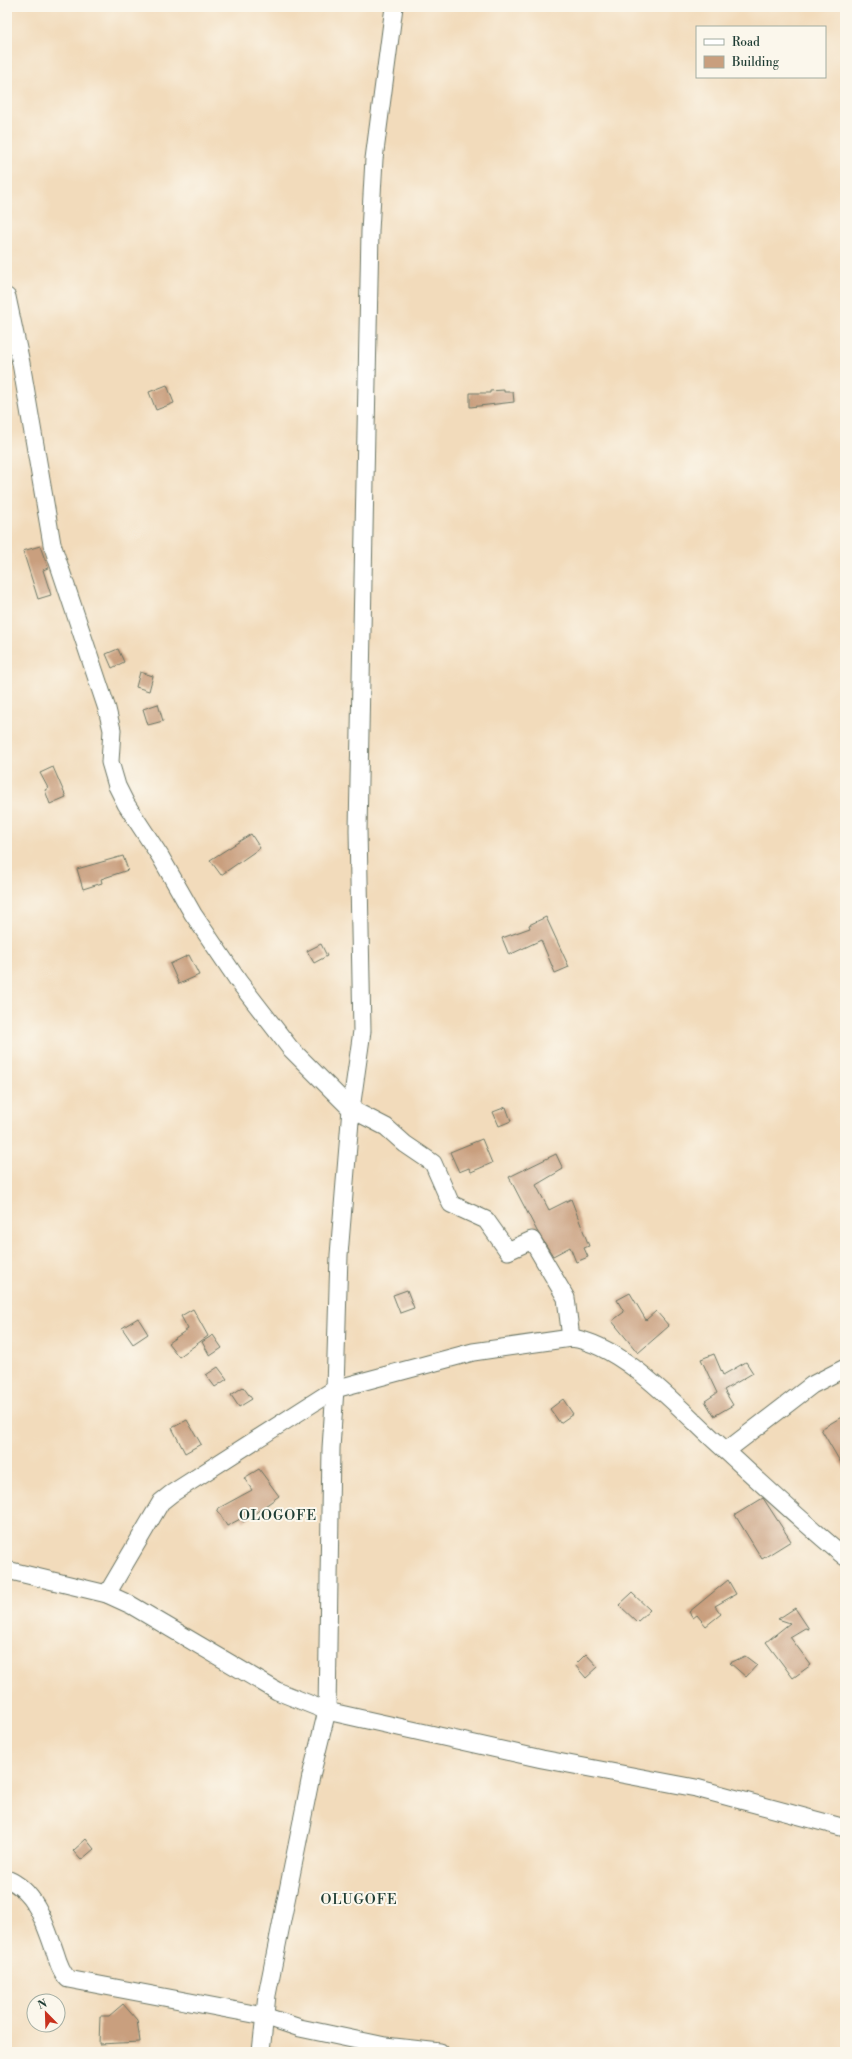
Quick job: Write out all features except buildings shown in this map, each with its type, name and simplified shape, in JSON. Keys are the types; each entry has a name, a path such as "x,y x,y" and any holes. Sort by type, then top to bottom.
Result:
{"street":[{"path":"261,2052 264,2016 311,1776 327,1711 330,1448 335,1389 339,1255 351,1108 362,1031 358,830 370,231 374,159 394,7"},
{"path":"7,297 21,363 52,544 107,709 112,730 110,762 117,786 126,804 160,856 193,914 239,982 290,1048 351,1108 386,1127 405,1144 433,1163 451,1204 486,1220 508,1251 532,1240 566,1298 571,1338"},
{"path":"107,1594 162,1502 171,1494 335,1389 473,1352 571,1338 583,1339 599,1345 646,1377 726,1451 845,1557"},
{"path":"726,1451 812,1385 845,1368"},
{"path":"7,1570 107,1594 131,1605 277,1691 327,1711 542,1759 696,1788 845,1828"},
{"path":"7,1879 18,1884 30,1894 51,1940 62,1973 68,1979 264,2016 300,2028 384,2046 440,2052"}],"district":[{"name":"OLOGOFE","path":"278,1515"},
{"name":"OLUGOFE","path":"359,1899"}]}
